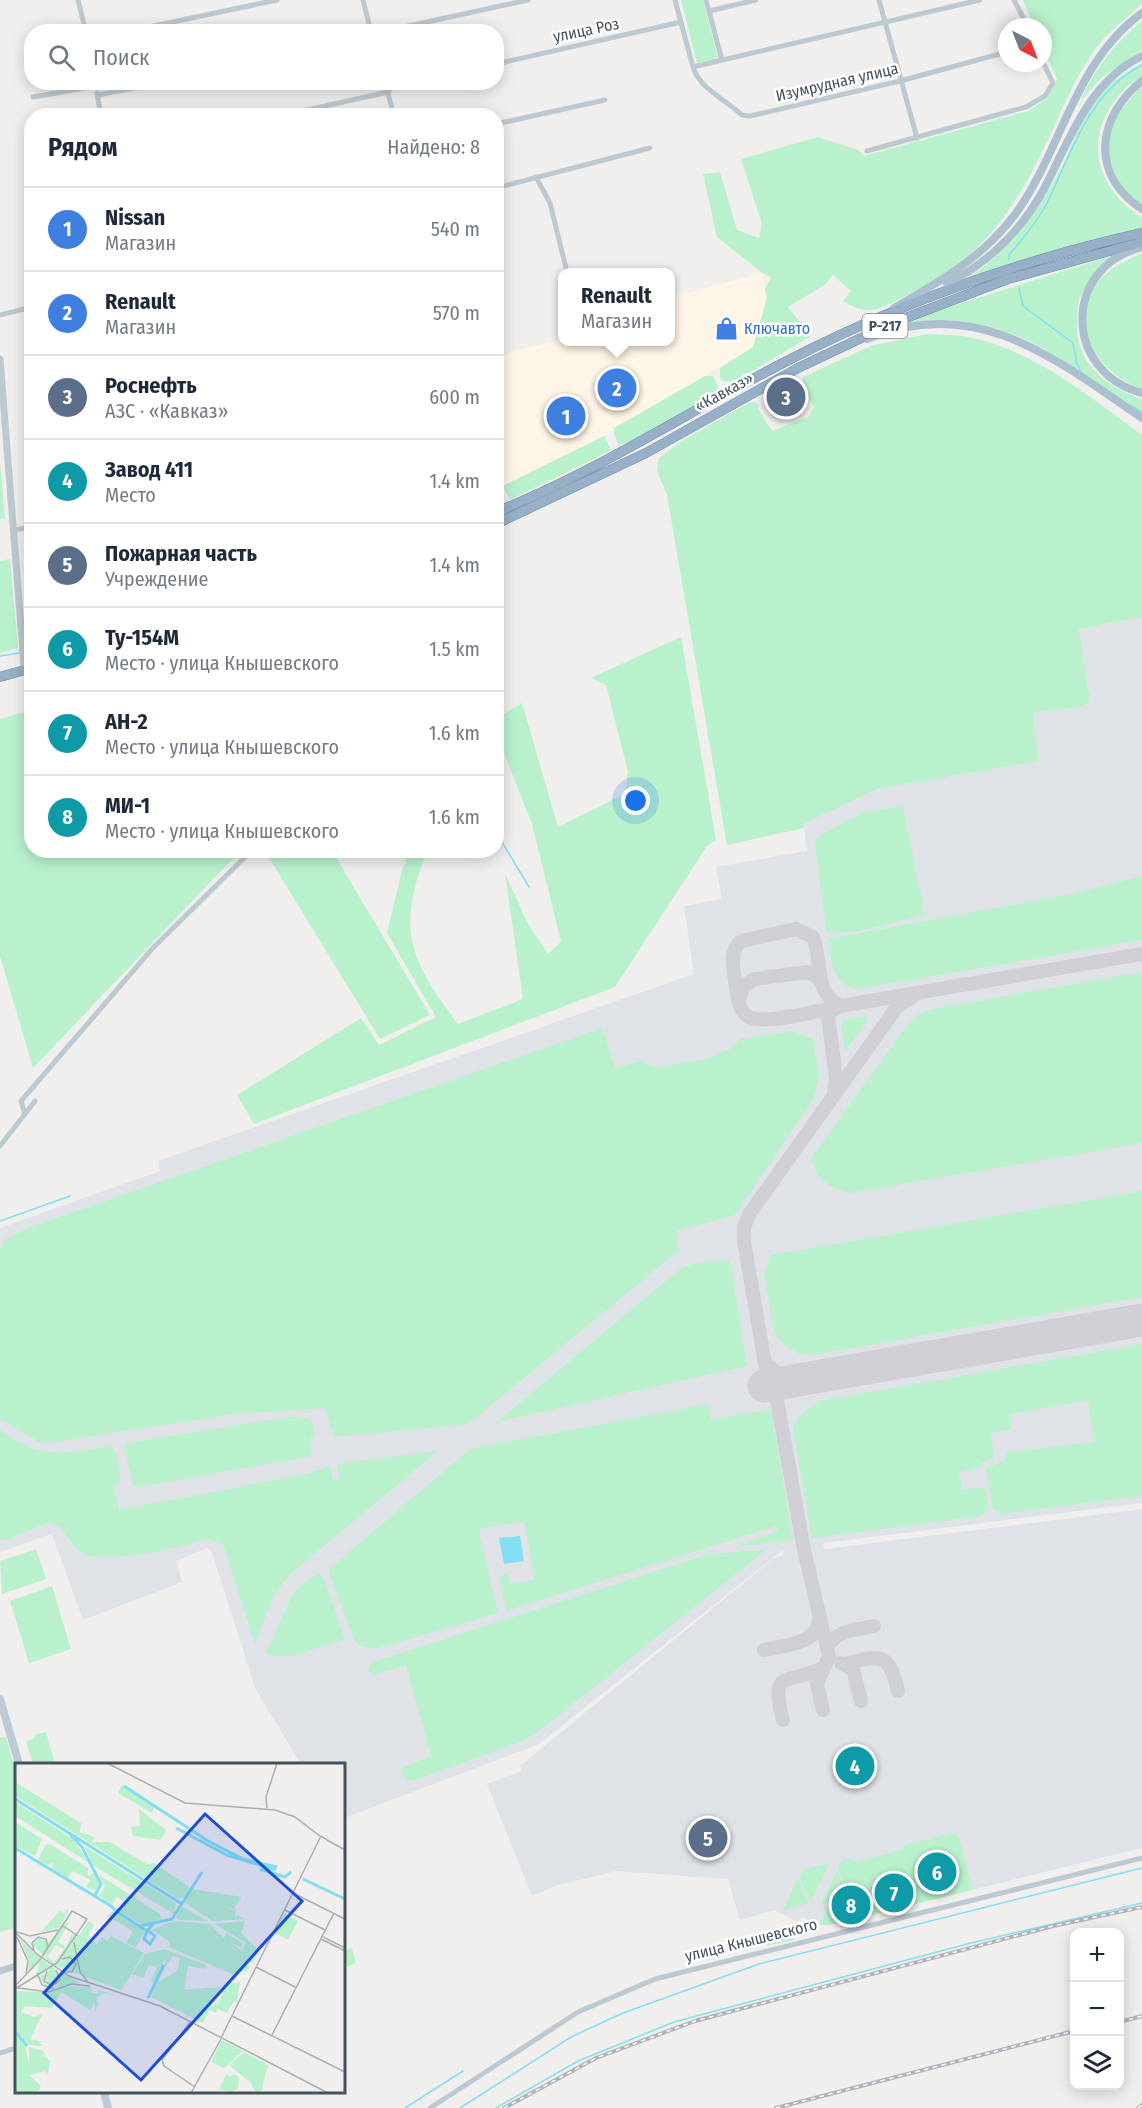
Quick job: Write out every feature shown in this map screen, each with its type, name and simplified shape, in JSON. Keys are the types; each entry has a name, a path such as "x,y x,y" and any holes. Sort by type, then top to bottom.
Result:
{"highway":[{"name":"«Кавказ»","path":"504,508 584,472 783,363 872,321 1016,267 1142,233"},
{"name":"«Кавказ»","path":"504,520 596,478 819,357 895,322 960,296 1049,266 1142,242"},
{"path":"692,414 653,440 651,445 729,406"},
{"path":"584,472 625,454 630,455 629,459 596,478"},
{"path":"0,671 24,666"},
{"path":"0,677 24,667"}],"main road":[{"path":"872,321 963,268 999,232 1027,196 1091,69 1116,35 1142,13"},
{"path":"872,321 967,273 1002,246 1043,191 1082,112 1095,94 1111,77 1142,56"},
{"path":"1142,81 1128,92 1113,114 1105,139 1105,152 1112,178 1121,192 1142,209"},
{"path":"1142,247 1117,257 1096,277 1085,296 1082,319 1087,350 1099,368 1116,382 1142,393"},
{"path":"819,357 891,332 932,325 973,327 1014,338 1035,347 1142,418"},
{"path":"1,1703 19,1763"},
{"path":"104,2093 108,2108"}],"street":[{"path":"78,0 84,24"},
{"path":"163,24 277,0"},
{"path":"363,0 369,24"},
{"path":"418,24 528,0"},
{"path":"675,0 693,67 886,24 980,0"},
{"path":"706,0 722,60"},
{"path":"709,11 756,0"},
{"path":"879,0 917,138"},
{"path":"1014,0 1023,18"},
{"name":"улица Роз","path":"504,62 681,22"},
{"name":"Изумрудная улица","path":"693,67 702,84 726,100 742,115 750,116 900,81 998,54"},
{"path":"867,151 1026,107 1045,96 1053,83 1048,72"},
{"path":"33,97 67,90"},
{"path":"97,90 100,108"},
{"path":"98,95 123,90"},
{"path":"316,108 388,92 392,108"},
{"path":"504,122 605,100"},
{"path":"504,186 650,148"},
{"path":"536,177 550,203 566,268"},
{"path":"0,315 24,309"},
{"path":"0,359 2,432 24,623"},
{"path":"13,530 24,528"},
{"path":"25,1114 21,1101 153,949 244,858"},
{"path":"0,1146 35,1101"},
{"name":"улица Кнышевского","path":"430,2108 578,2012 654,1980 1142,1858"},
{"path":"0,1971 15,1966"},
{"path":"0,2053 15,2048"}],"shaded area":[{"path":"762,273 767,298 753,347 604,436 504,485 504,354 558,340 558,346 675,346 675,296"},
{"path":"1142,617 1142,1503 824,1543 823,1547 825,1549 1142,1509 1142,1848 830,1925 819,1925 802,1917 798,1922 774,1910 740,1920 728,1879 616,1871 558,1885 532,1896 487,1784 522,1771 520,1766 774,1558 783,1556 783,1550 539,1744 345,1818 345,1763 300,1763 256,1690 211,1550 207,1548 176,1561 182,1582 83,1620 52,1534 0,1552 0,1228 160,1171 158,1161 694,974 684,906 722,899 716,867 807,851 804,824 877,789 1039,761 1033,713 1085,706 1090,700 1079,629"}],"green space":[{"path":"681,0 703,0 718,58 697,63"},
{"path":"1023,0 1142,0 1142,4 1106,36 1089,58 1026,183 1012,206 978,247 934,281 875,309 861,309 843,301 851,291 833,275 826,284 788,307 811,336 734,382 723,381 720,378 720,368 753,347 767,298 765,289 771,277 762,273 717,237 703,174 720,172 737,230 759,238 762,224 741,159 818,137 858,150 864,156 1028,111 1046,98 1057,79 1052,68 1052,18 1031,18"},
{"path":"1142,21 1142,50 1101,78 1080,102 1106,58"},
{"path":"1142,63 1142,77 1126,88 1106,114 1100,131 1098,147 1100,163 1106,179 1127,207 1142,218 1142,230 965,280 981,269 1008,244 1043,200 1089,109 1101,93 1115,80"},
{"path":"1139,89 1142,89 1142,207 1123,192 1107,154 1109,133 1117,114"},
{"path":"1142,253 1142,389 1127,382 1102,362 1087,335 1085,320 1087,304 1094,288 1103,276"},
{"path":"1115,255 1091,281 1080,298 1078,336 1081,350 1095,371 1116,387 1142,399 1142,415 1060,359 1015,335 969,324 896,327 936,311"},
{"path":"927,334 968,337 1019,354 1062,378 1142,435 1142,617 1079,629 1090,700 1085,706 1033,713 1039,761 877,789 804,824 804,828 727,845 667,495 657,471 659,458 682,441 748,403 756,402 759,405 758,409 772,431 808,417 814,407 802,386 803,377 871,346"},
{"path":"705,376 713,376 718,387 716,392 635,441 619,445 614,428"},
{"path":"604,436 611,450 510,500 504,486"},
{"path":"0,462 5,518 0,519"},
{"path":"10,559 18,648 0,653 0,561"},
{"path":"681,637 716,840 707,846 615,987 254,1124 237,1095 361,1018 379,1045 436,1017 387,933 407,858 424,858 412,902 410,923 412,943 418,962 428,981 458,1024 523,999 505,874 527,922 548,954 561,942 532,824 504,753 504,714 522,703 558,827 625,794 628,772 606,685 591,678"},
{"path":"24,712 24,858 233,858 33,1068 0,956 0,719"},
{"path":"903,806 925,915 854,932 827,933 815,846 817,837 864,812"},
{"path":"269,858 336,858 430,1015 380,1039"},
{"path":"1142,876 1142,940 859,989 843,983 834,971 828,939 1073,894"},
{"path":"1136,973 1142,974 1142,1143 851,1193 831,1186 817,1173 811,1159 905,1028 919,1014 933,1009"},
{"path":"867,1016 868,1019 845,1051 841,1021"},
{"path":"602,1028 615,1068 642,1061 655,1068 702,1060 730,1049 741,1039 793,1031 813,1040 819,1074 814,1098 735,1215 676,1231 678,1251 468,1424 334,1437 325,1408 234,1414 53,1442 39,1442 0,1419 0,1248 6,1239 31,1227"},
{"path":"1142,1191 1142,1297 812,1355 789,1349 780,1341 774,1330 764,1275 771,1255"},
{"path":"730,1260 747,1366 497,1422 681,1268 693,1264"},
{"path":"1142,1344 1142,1496 1001,1514 993,1509 986,1468 1004,1461 1008,1452 1094,1442 1088,1400 1011,1414 1011,1430 991,1433 994,1458 981,1463 981,1467 959,1472 962,1490 982,1487 986,1490 988,1509 981,1516 812,1538 793,1428 804,1412 820,1401"},
{"path":"708,1404 711,1420 771,1409 793,1540 734,1547 778,1531 776,1526 506,1611 499,1576 508,1574 511,1584 535,1580 524,1521 480,1529 498,1613 375,1649 359,1645 354,1639 328,1570 470,1449"},
{"path":"289,1417 307,1418 312,1422 314,1437 310,1438 312,1456 138,1487 133,1486 124,1446 127,1443"},
{"path":"0,1430 30,1447 54,1453 111,1446 118,1458 121,1481 114,1485 119,1510 306,1474 330,1466 333,1480 340,1479 337,1464 438,1451 289,1575 273,1596 255,1644 223,1544 219,1542 204,1539 188,1545 140,1554 115,1557 91,1556 79,1551 62,1529 50,1522 7,1540 0,1539"},
{"path":"36,1549 46,1579 2,1594 0,1561"},
{"path":"766,1550 539,1731 522,1741 407,1781 400,1769 431,1756 406,1665 374,1675 368,1672 370,1663 709,1554"},
{"path":"319,1573 323,1577 345,1640 295,1655 276,1656 266,1653 292,1596 298,1588"},
{"path":"52,1586 71,1649 29,1663 10,1601"},
{"path":"46,1732 55,1763 33,1763 26,1741 33,1739 36,1734"},
{"path":"6,1737 15,1770 15,1928 0,1932 0,1738"},
{"path":"951,1833 959,1837 972,1890 830,1925 819,1925 831,1904 877,1893 877,1896 869,1900 878,1900 877,1906 882,1906 880,1899 889,1896 880,1896 878,1893 907,1886 912,1891 905,1895 913,1894 914,1898 915,1893 922,1891 914,1890 914,1884 920,1882 919,1878 928,1876 939,1885 934,1874 946,1872 951,1875 949,1865 946,1870 933,1871 933,1858 927,1873 914,1876 917,1881 850,1897 838,1869 842,1860 850,1858 855,1862 902,1850 905,1845"},
{"path":"829,1863 811,1902 799,1877 806,1869"},
{"path":"837,1871 848,1897 821,1905"},
{"path":"798,1879 809,1903 783,1910"},
{"path":"787,1932 793,1935 794,1940 766,1946 768,1937"},
{"path":"352,1948 356,1963 345,1968 345,1951"}],"water":[{"path":"520,1536 524,1561 504,1564 499,1538"}],"waterway":[{"path":"1009,260 1009,255 1030,230 1047,203 1074,144 1095,108 1123,77 1142,65"},
{"path":"1019,288 1023,306 1073,343 1081,372"},
{"path":"1130,405 1142,412"},
{"path":"0,656 19,653"},
{"path":"504,845 529,887"},
{"path":"0,1221 70,1196"},
{"path":"460,2108 571,2037 623,2013 759,1964 1142,1868"},
{"path":"496,2108 578,2061 674,2022 967,1944 1142,1903"},
{"path":"405,2108 463,2071"}],"taxiway":[{"path":"834,1093 836,1078 828,1016 831,1011 841,1006 832,1001 822,985 813,937 796,929 741,941 735,950 733,959 739,1003 746,1015 764,1020 777,1019 841,1006 1142,954"},
{"path":"739,999 744,986 754,979 808,972 816,976 822,984"},
{"path":"823,1710 817,1684 829,1656 804,1550 778,1405 765,1364 744,1241 744,1227 750,1213 897,1007 917,993"},
{"path":"766,1363 777,1374 798,1380"},
{"path":"764,1650 807,1639 813,1634 819,1618"},
{"path":"827,1649 840,1634 874,1626"},
{"path":"844,1664 866,1659 881,1659 891,1669 898,1691"},
{"path":"841,1663 853,1669 861,1701"},
{"path":"783,1720 778,1691 781,1684 786,1680 824,1667"}],"runway":[{"path":"764,1386 1142,1320"}],"railway":[{"path":"504,2108 596,2058 695,2021 1053,1926 1142,1907"},
{"path":"1124,2021 1142,2016"},
{"path":"776,2108 1070,2032"},
{"path":"1138,2108 1142,2105"}],"place":[{"name":"Ключавто","path":"726,328"},
{"name":"Renault","path":"617,388"},
{"name":"Роснефть","path":"786,397"},
{"name":"Nissan","path":"566,416"},
{"name":"Завод 411","path":"855,1766"},
{"name":"Пожарная часть","path":"708,1838"},
{"name":"Ту-154М","path":"937,1872"},
{"name":"АН-2","path":"894,1893"},
{"name":"МИ-1","path":"851,1905"}]}
